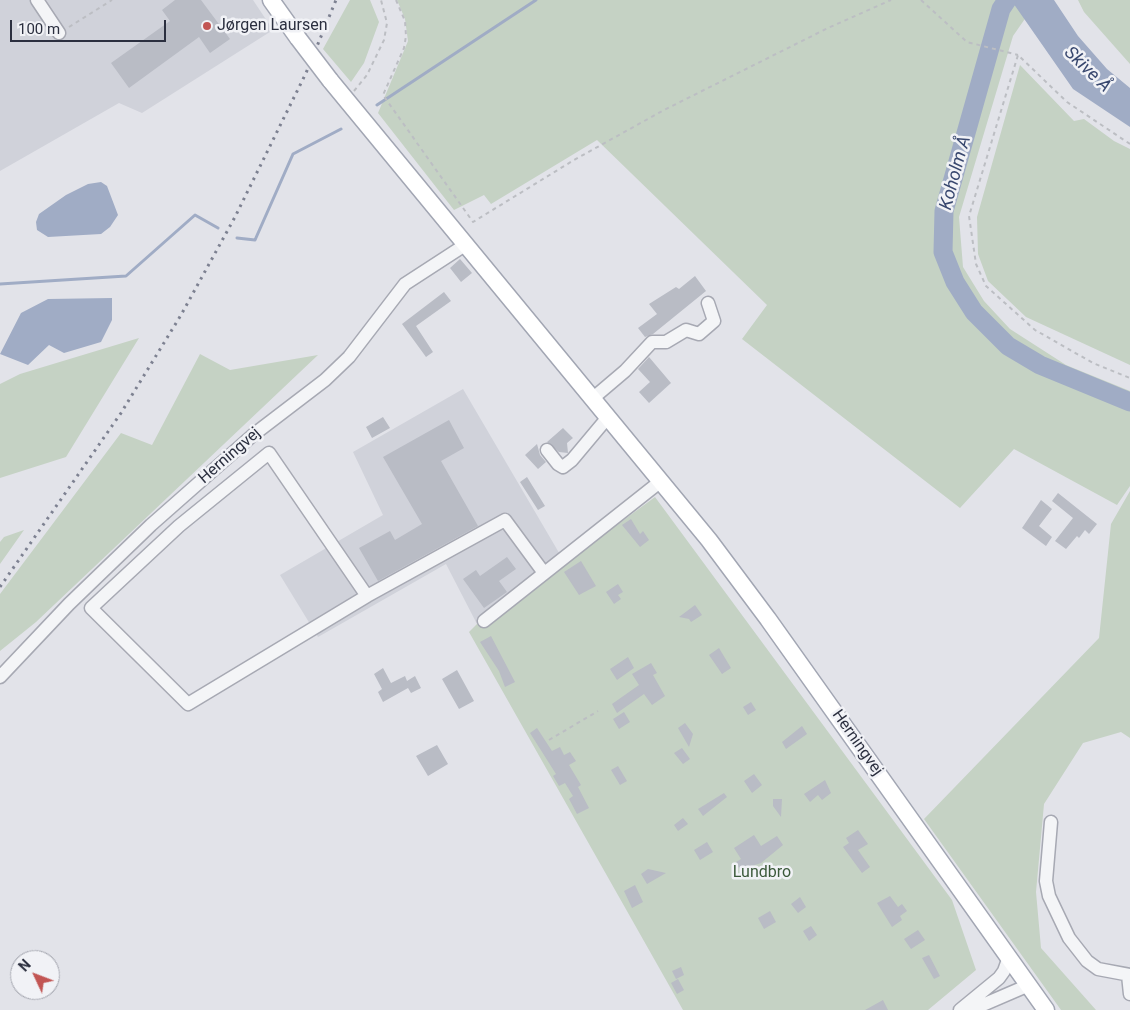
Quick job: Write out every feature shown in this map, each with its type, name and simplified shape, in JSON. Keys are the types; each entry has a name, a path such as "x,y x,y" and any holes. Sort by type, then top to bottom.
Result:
{"main road":[{"name":"Herningvej","path":"271,0 344,98 661,481 768,619 1046,1010"}],"street":[{"path":"37,0 59,33"},
{"name":"Herningvej","path":"0,677 69,604 151,525 253,435 325,380 349,357 405,284 465,245"},
{"path":"592,398 625,371 652,342 666,342 686,330 699,334 714,321 708,303"},
{"path":"547,450 558,464 563,467 572,460 608,417"},
{"path":"367,596 269,454 179,526 91,608 188,704 367,596 505,520 544,573"},
{"path":"484,620 661,481"},
{"path":"1052,822 1046,881 1049,896 1069,938 1087,961 1098,970 1129,975 1130,994"},
{"path":"960,1010 999,978 1004,971 1009,957"},
{"path":"971,1010 1029,985"}],"path":[{"path":"59,33 112,0"},
{"path":"344,98 356,89 367,75 384,40 387,22 380,0"},
{"path":"396,0 405,21 406,36 404,48 383,95 473,222 574,160 664,110 828,28 891,0"},
{"path":"921,0 967,42 1018,55 1067,102 1130,144"},
{"path":"1018,55 969,216 976,264 986,286 1035,330 1093,363 1130,378"},
{"path":"549,740 598,711"}],"shaded area":[{"path":"0,0 253,0 273,30 142,113 119,103 0,171"},
{"path":"463,389 565,563 477,624 446,564 318,637 280,575 383,515 353,452"}],"green space":[{"path":"350,0 370,0 379,22 364,63 351,82 323,49"},
{"path":"397,0 1038,0 1013,36 959,217 963,267 984,301 1010,329 1066,365 1130,391 1130,486 1117,505 1014,449 960,508 742,339 767,305 597,140 491,204 484,195 454,210 378,113 408,41 405,19"},
{"path":"1078,0 1130,0 1130,64 1084,12"},
{"path":"1020,65 1074,121 1084,119 1114,141 1130,149 1130,365 1026,317 988,281 978,254 977,217"},
{"path":"139,338 66,457 0,478 0,384 20,374"},
{"path":"200,354 230,370 318,355 36,622 0,651 0,594 121,433 152,445"},
{"path":"1130,491 1130,738 1121,732 1083,743 1044,804 1036,892 1041,948 1096,1010 1061,1010 924,819 1099,638 1111,524"},
{"name":"Lundbro","path":"655,497 952,900 976,970 928,1010 683,1010 469,632 477,624"},
{"path":"24,530 0,564 0,542 4,537"}],"water":[{"name":"Skive Å","path":"1011,0 1054,0 1078,36 1107,69 1130,88 1130,127 1073,89"},
{"path":"101,182 107,186 118,215 110,227 101,234 48,237 37,230 36,222 39,214 66,195 88,184"},
{"path":"112,298 112,320 101,342 64,353 49,345 28,365 0,354 21,313 48,299"}],"building":[{"path":"175,0 201,0 230,39 210,53 199,37 129,88 111,63 170,21 162,10"},
{"path":"460,259 472,273 461,282 450,268"},
{"path":"695,276 706,291 653,334 645,337 638,328 657,314 649,304 676,287 679,289"},
{"path":"444,292 451,301 416,326 433,352 426,357 402,324"},
{"path":"649,357 671,383 649,403 639,392 650,382 638,369"},
{"path":"383,417 390,428 372,438 366,427"},
{"path":"449,420 464,448 441,461 478,526 378,581 359,548 390,531 395,540 422,524 383,457"},
{"path":"563,428 573,438 567,443 568,453 559,452 547,442"},
{"path":"537,444 540,455 546,462 538,469 525,455"},
{"path":"527,477 545,506 538,510 520,482"},
{"path":"1058,493 1097,524 1089,534 1085,530 1079,538 1077,536 1066,549 1055,541 1073,518 1052,501"},
{"path":"1041,500 1052,509 1039,526 1052,537 1046,546 1022,528"},
{"path":"631,519 640,534 643,531 649,540 640,547 622,525"},
{"path":"507,557 516,569 499,581 507,592 484,608 463,579 476,570 480,576"},
{"path":"581,561 596,586 579,595 564,572"},
{"path":"618,584 623,592 618,595 621,599 614,604 606,592"},
{"path":"695,605 702,615 691,622 689,619 679,617"},
{"path":"491,636 515,682 505,687 499,671 480,642"},
{"path":"719,648 731,668 722,674 709,655"},
{"path":"628,657 634,668 617,680 610,669"},
{"path":"651,663 657,673 653,675 665,696 652,705 644,694 617,713 612,704 639,685 632,674"},
{"path":"383,668 391,683 405,676 407,681 415,676 421,688 411,693 408,688 383,702 378,692 382,689 374,674"},
{"path":"457,670 474,701 459,709 442,679"},
{"path":"751,702 756,710 748,715 743,707"},
{"path":"624,712 630,722 619,729 613,719"},
{"path":"685,723 693,734 689,747 678,728"},
{"path":"802,726 807,734 786,749 782,742"},
{"path":"537,728 552,751 560,747 564,755 570,752 576,761 569,765 581,785 578,787 589,808 577,814 569,799 573,796 565,783 559,786 553,776 556,774 530,733"},
{"path":"437,745 448,764 428,776 416,756"},
{"path":"682,748 690,759 683,764 674,753"},
{"path":"618,766 627,781 620,785 611,770"},
{"path":"754,774 762,785 752,793 744,781"},
{"path":"825,780 831,793 822,800 818,795 810,802 804,794"},
{"path":"724,793 727,797 703,816 698,809"},
{"path":"773,799 782,799 781,817 773,806"},
{"path":"683,818 688,824 678,831 674,825"},
{"path":"858,830 868,844 858,850 870,867 862,873 843,847 849,843 846,838"},
{"path":"754,835 761,846 777,836 783,845 761,863 740,870 736,862 741,859 734,848"},
{"path":"707,842 713,852 700,860 694,850"},
{"path":"648,869 666,873 647,884 641,874"},
{"path":"635,885 643,902 632,908 624,891"},
{"path":"890,896 898,907 902,904 907,911 900,916 902,920 892,927 877,903"},
{"path":"800,897 806,907 798,913 791,904"},
{"path":"770,911 776,922 764,929 758,918"},
{"path":"811,926 817,935 809,941 803,931"},
{"path":"918,930 925,940 911,949 904,939"},
{"path":"929,955 940,976 934,979 922,958"},
{"path":"681,967 684,975 676,979 672,971"},
{"path":"678,979 684,990 677,994 671,983"},
{"path":"883,1000 888,1010 865,1010"}],"waterway":[{"path":"377,105 536,0"},
{"name":"Koholm Å","path":"1007,0 1001,9 944,211 943,252 955,282 974,312 1008,346 1040,365 1130,402"},
{"path":"237,238 255,240 293,154 341,129"},
{"path":"0,284 126,276 195,215 218,228"}],"railway":[{"path":"0,587 121,413 181,315 235,217 306,73 336,0"}],"place":[{"name":"Jørgen Laursen","path":"207,26"}]}
